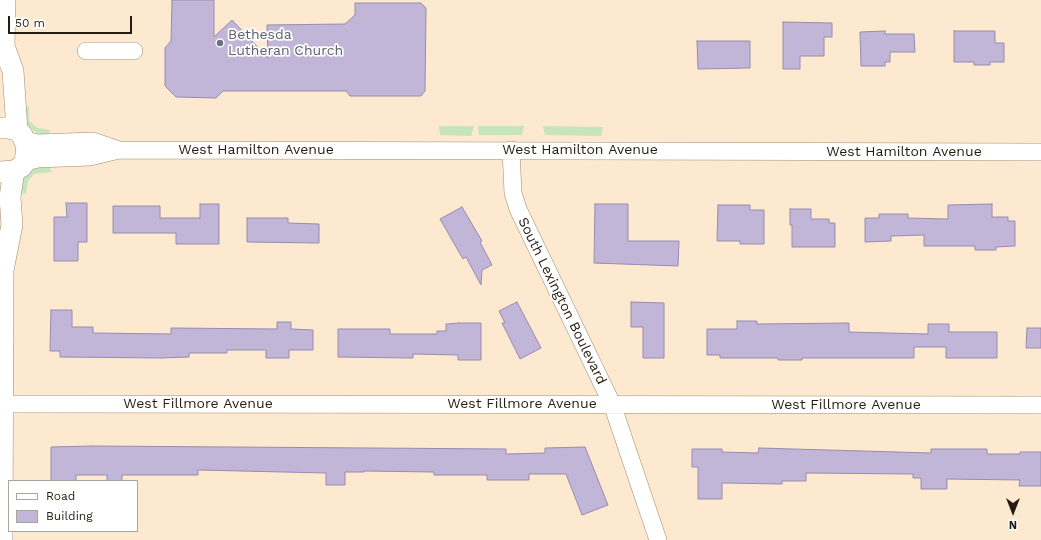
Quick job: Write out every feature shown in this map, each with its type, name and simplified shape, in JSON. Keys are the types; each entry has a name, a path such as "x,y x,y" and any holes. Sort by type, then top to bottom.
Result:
{"main road":[{"path":"2,540 2,262 12,225 10,198 13,168 27,147 14,133 13,70 2,52 5,0"}],"street":[{"path":"86,51 134,52"},
{"name":"West Hamilton Avenue","path":"14,133 38,143 93,141 119,150"},
{"name":"West Hamilton Avenue","path":"13,168 38,159 90,157 119,150 1041,152"},
{"name":"South Lexington Boulevard","path":"511,150 512,193 612,404 658,540"},
{"name":"West Fillmore Avenue","path":"1,404 1041,405"}],"green space":[{"path":"29,106 29,121 38,128 50,130 49,135 40,135 28,127 23,108"},
{"path":"439,126 474,126 471,136 440,135"},
{"path":"478,126 524,126 522,135 479,135"},
{"path":"543,126 603,127 601,136 545,135"},
{"path":"41,167 49,167 52,172 34,174 28,181 26,194 20,193 21,181 30,170"}],"building":[{"name":"Bethesda Lutheran Church","path":"172,0 214,0 214,37 232,20 268,58 267,25 345,24 355,15 355,3 421,3 426,8 425,91 421,96 350,96 346,91 223,91 216,98 176,97 165,86 165,48 171,41"},
{"path":"783,22 832,23 832,37 824,37 824,56 800,56 800,69 783,69"},
{"path":"885,31 885,34 914,34 915,52 890,52 890,62 885,62 885,66 861,66 860,32"},
{"path":"954,31 995,31 995,43 1004,43 1004,62 990,62 990,65 974,65 974,62 954,62"},
{"path":"697,41 750,41 750,68 698,69"},
{"path":"66,203 87,203 87,242 78,242 78,261 54,261 54,217 67,217"},
{"path":"200,204 219,204 219,244 176,244 176,233 113,233 113,206 160,206 160,218 200,218"},
{"path":"595,204 628,204 628,241 679,241 678,266 594,263"},
{"path":"992,204 992,217 1008,217 1008,221 1015,221 1015,246 996,247 996,250 975,250 975,246 924,246 924,235 891,236 891,241 865,242 865,218 879,218 879,214 908,214 908,218 948,219 948,205"},
{"path":"718,205 750,205 750,210 764,210 764,244 740,244 740,241 717,241"},
{"path":"462,207 482,241 480,242 492,265 482,270 481,285 466,257 463,259 440,219"},
{"path":"790,209 811,209 811,219 829,219 829,223 835,223 835,247 792,247"},
{"path":"247,218 288,218 288,223 319,224 319,243 247,242"},
{"path":"517,302 541,348 520,359 502,323 505,323 499,311"},
{"path":"631,302 664,303 664,358 643,358 643,327 631,327"},
{"path":"51,310 72,310 72,327 93,327 93,333 171,334 171,328 277,329 277,322 291,322 291,329 313,330 313,350 289,350 289,358 266,358 266,350 227,350 227,353 189,353 189,357 161,358 60,357 60,351 50,351"},
{"path":"737,321 757,321 757,324 849,323 849,332 928,334 928,324 949,324 949,332 997,332 997,358 946,358 946,347 914,347 914,358 802,358 802,360 778,360 778,358 720,358 720,355 707,355 707,329 737,329"},
{"path":"481,323 481,360 458,360 458,355 413,354 413,358 338,357 338,329 390,329 390,334 437,334 437,331 446,331 446,324"},
{"path":"1027,328 1041,328 1041,348 1026,348"},
{"path":"51,447 506,449 506,454 545,453 545,448 585,447 608,505 582,515 566,474 529,474 529,480 487,480 487,475 434,475 434,472 364,471 345,472 345,485 326,485 326,473 198,470 198,475 122,475 122,480 107,480 107,475 76,475 76,480 51,480"},
{"path":"759,448 931,453 931,449 987,449 987,454 1020,454 1020,452 1041,452 1041,486 1019,486 1020,480 947,479 947,489 921,489 921,478 913,478 913,474 806,473 806,481 782,481 782,484 722,483 722,499 698,499 698,467 692,467 692,449 722,449 722,452 758,453"}],"place":[{"name":"Bethesda Lutheran Church","path":"220,43"}]}
